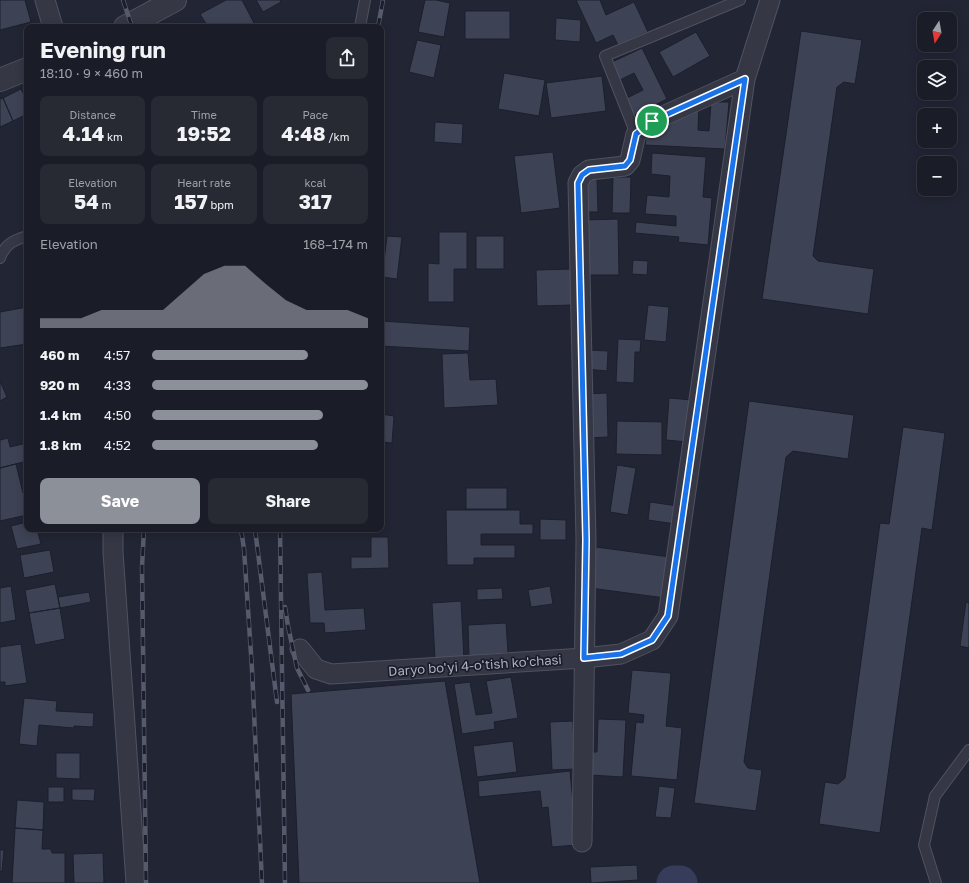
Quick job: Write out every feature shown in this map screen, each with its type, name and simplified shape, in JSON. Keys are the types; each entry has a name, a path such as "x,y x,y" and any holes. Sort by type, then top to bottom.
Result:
{"street":[{"path":"45,0 52,24"},
{"path":"131,24 175,0"},
{"name":"Daryo bo'yi 4-o'tish ko'chasi","path":"300,649 316,669 331,674 584,658 621,654 652,640 668,616 745,79 770,0"},
{"path":"0,80 24,70"},
{"path":"582,842 586,540 578,183 582,175 589,170 625,166 630,160 636,134 652,121 745,79"},
{"path":"113,532 113,552 136,883"}],"lane":[{"path":"361,24 365,0"},
{"path":"636,134 605,56 740,0"},
{"path":"0,258 4,249 10,243 24,237"},
{"path":"936,883 924,845 935,796 969,750"}],"building":[{"path":"0,0 25,0 31,22 0,30"},
{"path":"226,0 242,0 254,23 206,24 200,14"},
{"path":"256,0 280,0 281,2 263,12"},
{"path":"425,0 436,0 450,3 444,37 418,32"},
{"path":"576,0 600,0 606,15 634,2 648,32 618,45 613,35 596,43"},
{"path":"465,11 510,11 510,39 465,39"},
{"path":"556,18 581,20 580,42 555,40"},
{"path":"801,31 862,40 855,84 844,82 837,87 813,256 818,261 874,269 868,314 762,299"},
{"path":"696,32 710,56 673,77 659,52"},
{"path":"417,40 441,45 434,78 409,72"},
{"path":"642,48 667,99 633,116 625,99 643,90 634,73 618,81 610,63"},
{"path":"504,73 545,80 539,116 498,109"},
{"path":"602,76 606,111 551,118 546,83"},
{"path":"21,89 24,95 24,116 13,121 3,98"},
{"path":"3,98 13,121 0,127 0,99"},
{"path":"711,102 729,102 725,149 645,145 647,132 699,104 698,130 709,131"},
{"path":"435,122 463,124 462,144 434,142"},
{"path":"553,152 560,208 521,213 514,156"},
{"path":"652,153 706,157 703,197 712,198 708,245 678,242 679,237 635,233 636,222 676,226 676,216 645,214 647,195 669,197 670,176 651,174"},
{"path":"613,177 631,177 630,213 612,213"},
{"path":"597,179 598,212 585,212 585,180"},
{"path":"618,219 619,275 586,275 585,220"},
{"path":"439,232 467,232 467,269 454,269 454,302 428,302 428,263 439,264"},
{"path":"387,236 402,237 397,279 384,277 384,261"},
{"path":"476,236 504,236 504,269 476,269"},
{"path":"633,260 648,261 647,275 632,274"},
{"path":"572,269 572,305 537,306 536,270"},
{"path":"648,305 669,307 666,342 644,340"},
{"path":"24,308 24,344 0,348 0,312"},
{"path":"384,321 470,327 469,351 384,346"},
{"path":"618,339 641,340 640,352 635,352 634,383 616,382"},
{"path":"587,350 608,351 607,371 586,369"},
{"path":"468,353 470,380 496,379 498,405 444,408 442,354"},
{"path":"0,381 7,397 0,401"},
{"path":"607,393 608,437 588,438 586,394"},
{"path":"669,398 692,400 688,442 666,440"},
{"path":"749,401 854,415 848,459 793,451 786,457 744,762 748,768 762,770 756,811 694,803"},
{"path":"384,414 394,416 392,443 384,442"},
{"path":"617,421 662,422 662,455 616,454"},
{"path":"903,427 945,433 932,530 922,528 880,833 819,824 825,782 838,784 845,778 880,523 889,524"},
{"path":"8,438 10,447 24,444 24,462 0,468 0,440"},
{"path":"16,464 24,493 24,516 0,521 0,468"},
{"path":"617,465 636,468 628,515 610,512"},
{"path":"466,488 507,488 507,509 466,509"},
{"path":"650,502 678,506 676,524 648,520"},
{"path":"446,510 520,510 520,524 533,524 533,534 481,534 481,545 515,545 515,558 474,558 474,565 447,565"},
{"path":"540,519 566,520 566,540 540,540"},
{"path":"24,523 24,532 38,532 41,544 17,549 11,526"},
{"path":"371,537 388,537 389,568 351,569 351,557 371,557"},
{"path":"596,547 670,557 665,598 590,588"},
{"path":"50,550 54,572 24,578 20,555"},
{"path":"322,572 325,610 364,608 366,630 325,633 324,623 310,623 307,573"},
{"path":"55,584 60,608 29,613 25,590"},
{"path":"11,586 16,620 0,623 0,588"},
{"path":"550,586 553,604 531,607 528,590"},
{"path":"502,588 503,599 477,600 477,589"},
{"path":"89,592 91,602 60,608 58,597"},
{"path":"461,601 464,659 435,660 432,603"},
{"path":"966,602 969,603 969,648 960,646"},
{"path":"60,608 65,639 35,645 29,613"},
{"path":"506,623 508,653 469,656 468,625"},
{"path":"21,644 27,683 5,686 5,682 0,682 0,647"},
{"path":"632,670 671,673 666,726 682,728 677,780 631,776 636,722 643,723 644,715 628,713"},
{"path":"511,677 518,718 494,722 495,729 462,734 454,684 470,682 476,715 492,713 486,681"},
{"path":"445,681 480,883 299,883 291,694"},
{"path":"24,698 57,701 56,711 94,713 93,727 74,726 74,728 39,725 37,746 19,744"},
{"path":"598,719 626,720 623,777 590,775 590,752 597,752"},
{"path":"573,721 575,769 552,770 550,722"},
{"path":"513,741 517,772 477,777 473,746"},
{"path":"56,753 80,753 80,779 56,778"},
{"path":"570,771 577,845 552,847 548,807 542,808 540,791 479,797 478,781"},
{"path":"659,786 675,788 671,818 655,817"},
{"path":"48,787 64,787 64,802 48,802"},
{"path":"72,789 95,789 94,801 72,800"},
{"path":"17,800 44,802 43,830 15,828"},
{"path":"15,828 43,830 42,849 51,849 52,853 65,853 65,883 12,883"},
{"path":"0,850 4,850 2,872 0,871"},
{"path":"103,853 104,883 74,883 73,854"},
{"path":"637,865 638,880 591,883 590,867"}],"waterway":[{"path":"674,883 680,883"}],"railway":[{"path":"123,0 131,24"},
{"path":"379,24 383,0"},
{"path":"144,532 142,567 146,883"},
{"path":"241,532 244,549 252,669 262,883"},
{"path":"255,532 277,702"},
{"path":"280,532 285,883"},
{"path":"285,607 297,668 308,690"}],"route":[{"path":"745,79 668,616 652,640 621,654 584,658 586,540 578,183 582,175 589,170 625,166 630,160 636,134 652,121 745,79"}]}
